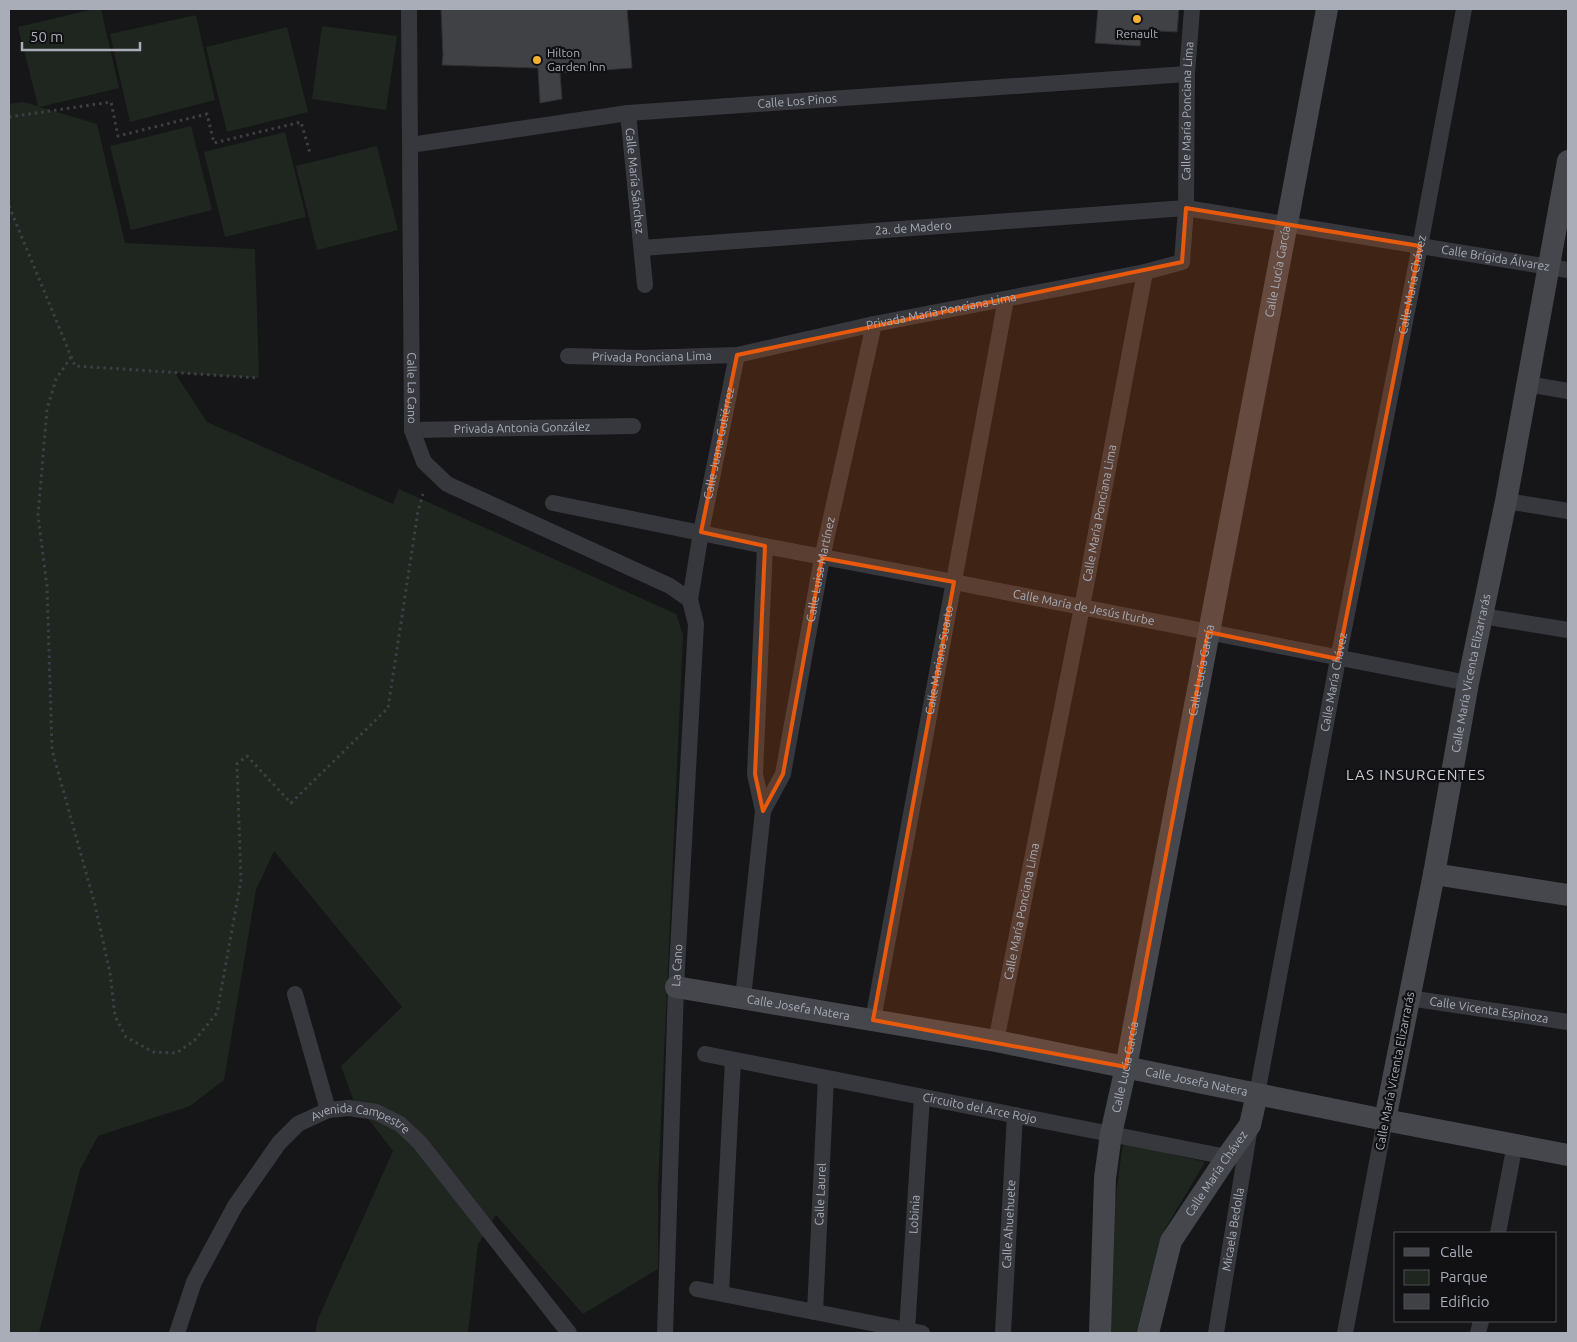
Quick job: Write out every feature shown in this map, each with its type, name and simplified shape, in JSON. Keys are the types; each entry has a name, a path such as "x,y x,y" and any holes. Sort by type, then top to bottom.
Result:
{"street":[{"name":"Calle La Cano","path":"409,9 412,430 424,462 447,484 670,586 690,600"},
{"name":"Calle María Ponciana Lima","path":"996,1041 1082,607 1145,272 1182,262 1186,208 1188,74 1192,9"},
{"name":"Calle Lucía García","path":"1100,1333 1105,1178 1111,1134 1126,1068 1208,632 1288,224 1327,9"},
{"name":"Calle María Chávez","path":"1148,1333 1172,1241 1250,1125 1464,9"},
{"name":"Calle Los Pinos","path":"410,145 628,113 1188,74"},
{"name":"Calle María Sánchez","path":"628,113 645,285"},
{"name":"Calle María Vicenta Elizarrarás","path":"1345,1333 1434,874 1468,683 1506,501 1527,384 1558,269 1568,160"},
{"name":"Calle Brígida Álvarez","path":"1186,208 1558,269"},
{"name":"2a. de Madero","path":"642,248 1186,208"},
{"name":"Privada María Ponciana Lima","path":"737,355 874,324 1145,272"},
{"name":"Calle Mariana Suarto","path":"873,1020 1006,299"},
{"name":"Calle Luisa Martínez","path":"763,811 783,774 822,558 874,324"},
{"name":"Privada Ponciana Lima","path":"568,356 640,358 737,355"},
{"name":"Calle Juana Gutiérrez","path":"690,600 701,532 737,355"},
{"path":"1527,384 1568,391"},
{"name":"Privada Antonia González","path":"412,430 633,426"},
{"path":"1506,501 1568,511"},
{"name":"Calle María de Jesús Iturbe","path":"554,503 822,558 954,582 1338,659 1468,683"},
{"name":"Calle Luisa Martínez","path":"743,998 763,811 755,774 765,546"},
{"name":"La Cano","path":"665,1333 676,987 696,624 690,600"},
{"path":"1482,616 1568,630"},
{"path":"1434,874 1568,896"},
{"name":"Calle Josefa Natera","path":"676,987 996,1041 1385,1120 1568,1154"},
{"path":"295,994 328,1110"},
{"name":"Calle Vicenta Espinoza","path":"1409,998 1568,1022"},
{"name":"Circuito del Arce Rojo","path":"705,1054 1227,1157"},
{"path":"721,1293 733,1060"},
{"name":"Calle Laurel","path":"814,1312 826,1078"},
{"name":"Lobinia","path":"914,1332 922,1097"},
{"name":"Avenida Campestre","path":"178,1333 194,1282 240,1198 279,1143 298,1124 328,1110 349,1108 376,1112 400,1124 420,1143 569,1333"},
{"name":"Calle Ahuehuete","path":"1003,1333 1016,1115"},
{"name":"Micaela Bedolla","path":"1216,1333 1250,1125"},
{"path":"1498,1232 1515,1144"},
{"path":"697,1289 914,1332"}],"path":[{"path":"9,117 111,102 118,136 207,114 214,143 301,122 310,153"},
{"path":"9,206 75,366 258,378"},
{"path":"71,357 56,379 47,410 38,515 47,586 52,750 95,905 110,973 115,1016 126,1037 153,1052 176,1053 194,1041 217,1012 240,880 237,764 246,756 291,803 388,708 418,512 423,494"}],"highlighted area":[{"path":"1186,208 1420,246 1338,659 1208,632 1126,1067 873,1020 954,582 822,558 783,774 763,811 755,774 765,546 701,532 737,355 1182,262"}],"green space":[{"path":"101,9 119,88 40,107 97,124 125,243 255,249 259,378 175,373 207,422 393,504 399,489 676,614 683,635 658,1187 658,1269 583,1314 496,1215 478,1244 468,1333 315,1333 318,1319 393,1151 353,1099 341,1066 402,1007 274,851 256,890 224,1080 190,1106 98,1136 80,1170 39,1333 9,1333 9,104 23,102 38,106 18,27"},
{"path":"196,15 215,100 130,122 110,34"},
{"path":"322,26 397,36 386,110 312,99"},
{"path":"287,27 308,112 227,132 206,47"},
{"path":"191,126 212,210 131,230 110,146"},
{"path":"285,132 306,217 225,237 204,152"},
{"path":"377,146 398,230 317,250 296,166"},
{"path":"1123,1142 1205,1162 1165,1229 1142,1333 1109,1333 1114,1210"}],"building":[{"name":"Hilton Garden Inn","path":"441,9 627,9 632,68 560,73 562,99 540,103 538,68 442,65"},
{"name":"Renault","path":"1098,9 1179,9 1177,32 1141,30 1140,46 1095,43"}],"place":[{"name":"Renault","path":"1137,19"},
{"name":"Hilton Garden Inn","path":"537,60"}],"district":[{"name":"LAS INSURGENTES","path":"1416,775"}]}
